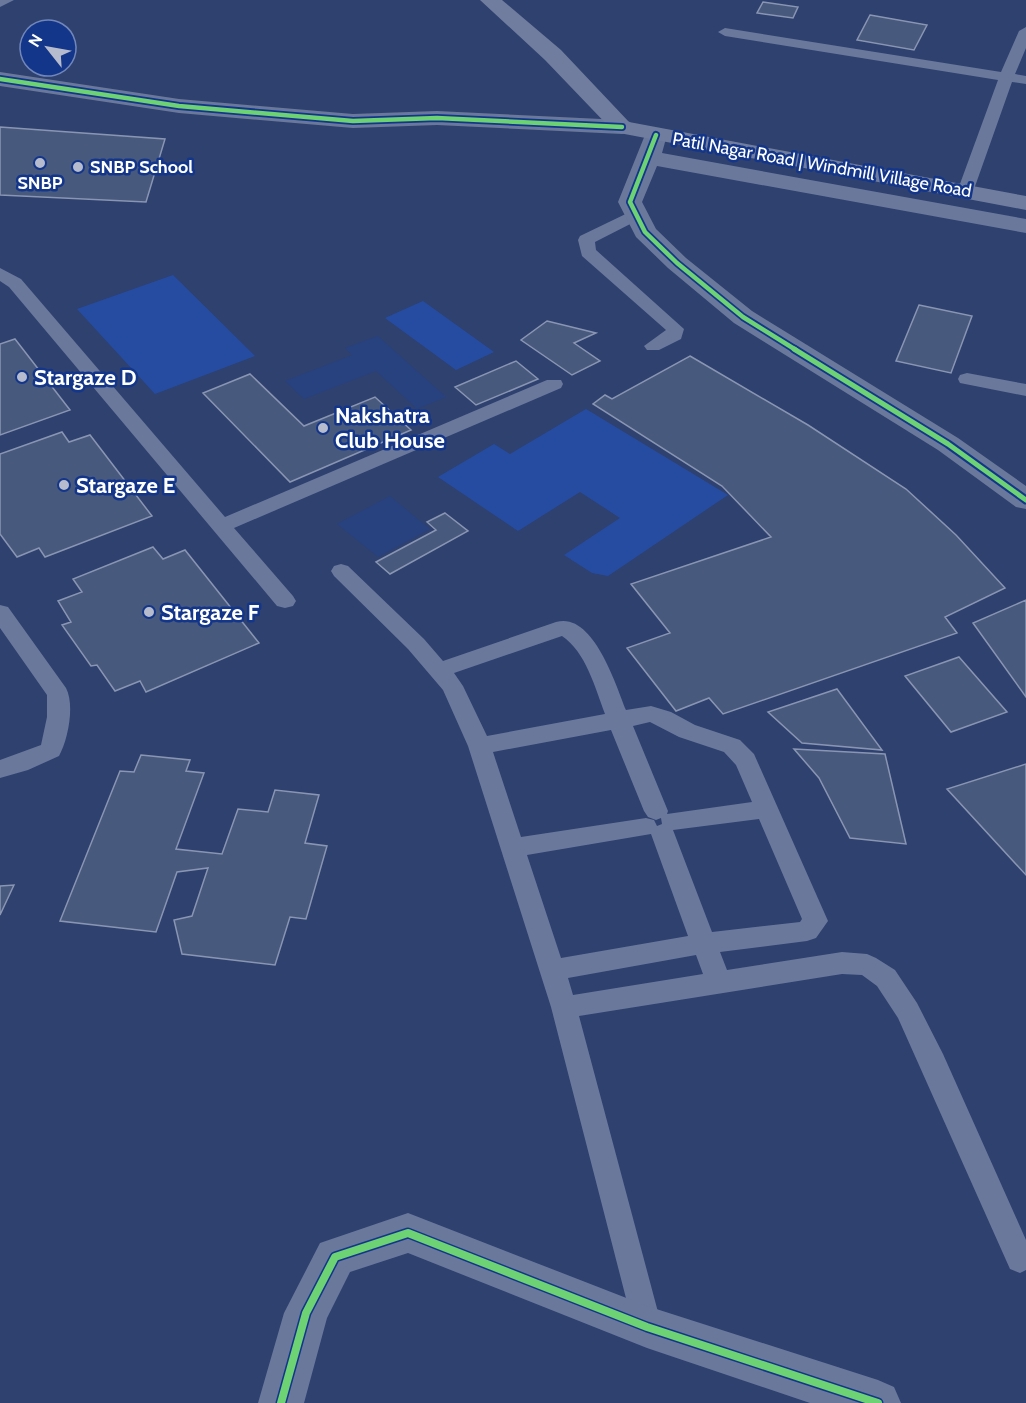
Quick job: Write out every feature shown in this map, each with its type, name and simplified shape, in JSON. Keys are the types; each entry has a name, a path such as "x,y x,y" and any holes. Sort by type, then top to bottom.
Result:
{"street":[{"path":"490,0 553,55 622,127"},
{"path":"0,78 179,106 353,121 436,118 622,127"},
{"name":"Patil Nagar Road | Windmill Village Road","path":"622,127 652,147 965,192 1026,203"},
{"path":"1026,226 652,147 630,202 645,232 677,263 743,317 948,444 1026,500"},
{"path":"281,1403 306,1313 335,1257 408,1233 646,1326 878,1403"}],"lane":[{"path":"0,3 8,0"},
{"path":"965,192 1006,77 1026,31"},
{"path":"725,32 1026,80"},
{"path":"636,214 586,240 588,252 675,329 675,335 653,346"},
{"path":"0,273 15,284 285,602"},
{"path":"967,379 1026,390"},
{"path":"221,526 554,384"},
{"path":"341,571 416,644 452,686 480,746 564,1007 646,1326"},
{"path":"0,612 58,694 58,717 51,750 20,764 0,769"},
{"path":"439,670 564,627 581,638 621,719 718,981"},
{"path":"480,746 651,714 687,731 732,746 746,760 815,921 807,931 705,943 553,970"},
{"path":"513,849 659,823 767,809"},
{"path":"564,1007 842,963 867,965 886,978 908,1011 1020,1259"}],"shaded area":[{"path":"173,275 255,356 155,394 77,309"},
{"path":"423,301 494,352 456,370 385,318"},
{"path":"378,336 446,397 417,409 376,371 304,399 285,381 352,355 345,348"},
{"path":"586,409 728,495 608,576 592,573 564,555 620,518 580,492 518,531 438,477 494,444 510,454"},
{"path":"390,496 430,529 378,557 337,524"}],"building":[{"path":"763,2 798,7 793,18 757,13"},
{"path":"870,15 927,25 914,50 857,40"},
{"name":"SNBP School","path":"0,127 165,139 146,202 0,195"},
{"path":"919,305 972,316 951,373 896,361"},
{"path":"547,321 596,333 574,343 600,361 572,375 521,340"},
{"name":"Stargaze D","path":"15,339 70,410 0,435 0,344"},
{"path":"690,356 808,425 906,489 956,535 1005,588 945,617 957,633 723,714 709,698 676,711 627,648 670,633 631,584 771,537 722,486 593,404 605,395 612,399"},
{"path":"516,361 538,379 476,405 455,387"},
{"name":"Nakshatra Club House","path":"250,374 304,426 375,397 411,430 290,482 203,393"},
{"name":"Stargaze E","path":"62,432 69,442 90,435 152,516 45,557 39,548 17,557 0,534 0,454"},
{"path":"445,513 468,531 390,574 376,562 436,530 427,522"},
{"name":"Stargaze F","path":"153,547 163,559 185,550 259,643 146,692 140,681 115,691 97,665 91,666 62,625 71,622 58,601 82,592 73,579"},
{"path":"1026,600 1026,697 973,623"},
{"path":"959,657 1007,712 951,732 905,676"},
{"path":"837,689 882,750 802,743 768,712"},
{"path":"794,749 885,754 906,844 850,838 819,778"},
{"path":"141,755 190,760 186,771 204,773 176,849 222,854 238,809 268,812 275,790 319,795 305,843 327,846 306,919 290,917 275,965 182,954 174,920 192,916 208,868 177,872 156,932 60,921 120,771 134,772"},
{"path":"1026,764 1026,875 947,789"},
{"path":"14,885 0,915 0,886"}],"cycle path":[{"path":"0,79 179,106 353,121 437,118 622,127"},
{"path":"656,135 630,202 645,232 677,263 743,317 948,444 1026,500"},
{"path":"281,1403 306,1313 335,1257 408,1233 647,1327 878,1403"}],"place":[{"name":"SNBP","path":"40,163"},
{"name":"SNBP School","path":"78,167"},
{"name":"Stargaze D","path":"22,377"},
{"name":"Nakshatra Club House","path":"323,428"},
{"name":"Stargaze E","path":"64,485"},
{"name":"Stargaze F","path":"149,612"}]}
